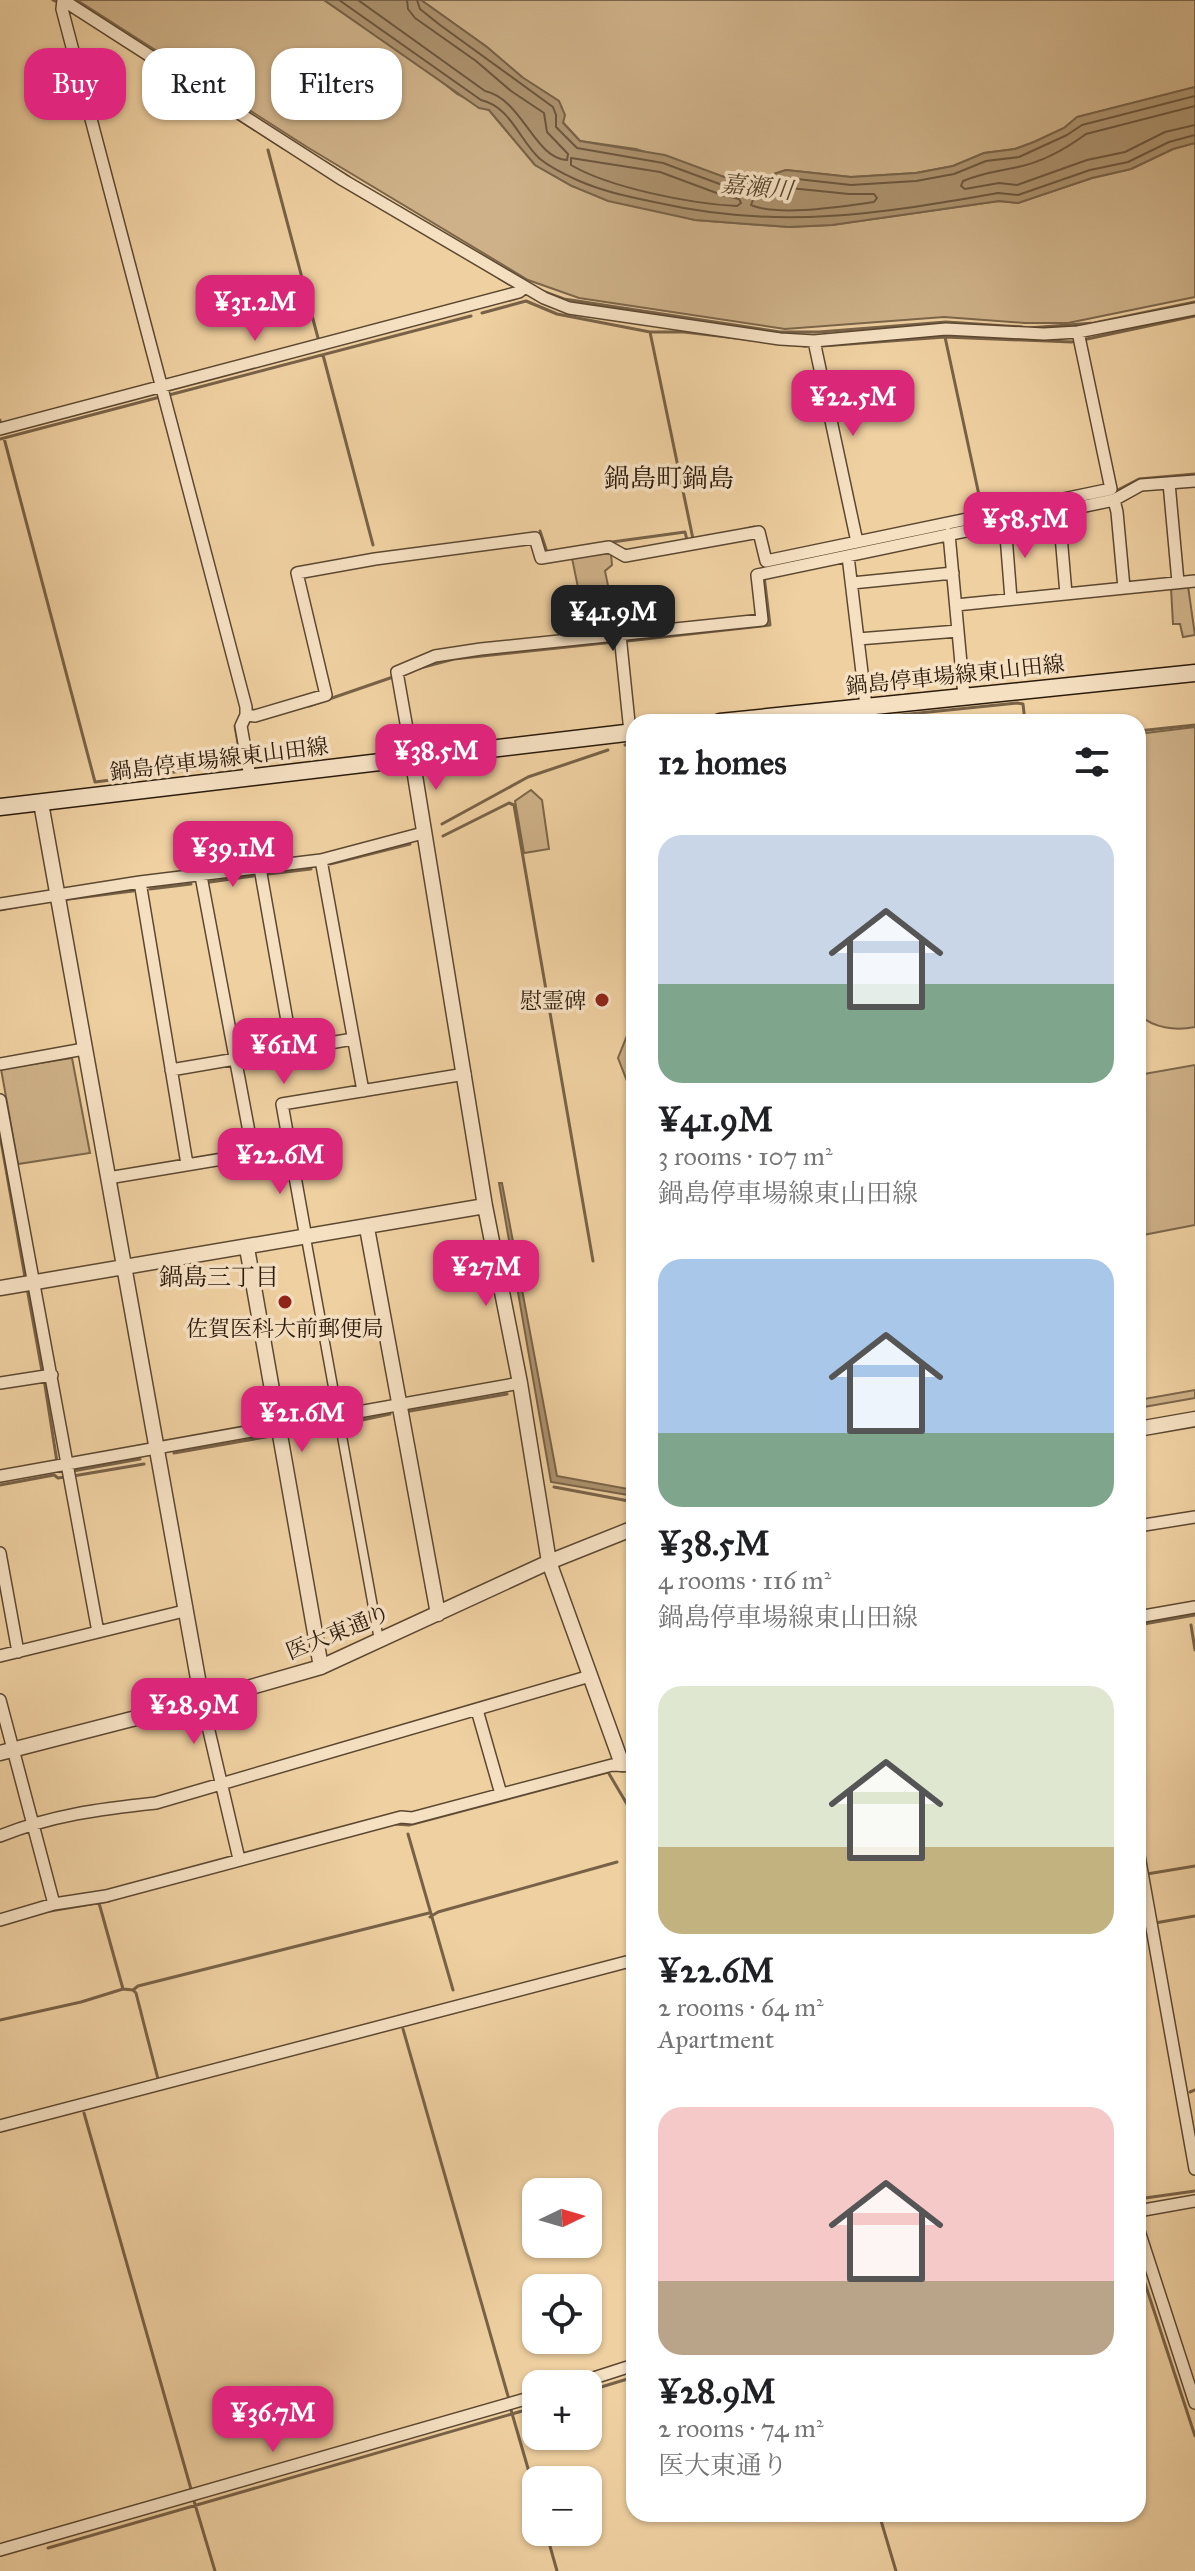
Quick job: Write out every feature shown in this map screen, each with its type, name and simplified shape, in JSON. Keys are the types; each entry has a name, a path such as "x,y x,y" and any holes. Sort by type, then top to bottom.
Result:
{"main road":[{"name":"鍋島停車場線東山田線","path":"793,714 1195,673"},
{"name":"鍋島停車場線東山田線","path":"0,807 626,733"}],"street":[{"path":"250,777 241,726 246,715 62,9 63,0 343,180 524,288 569,308 780,339 814,341 946,329 1044,334 1078,332 1195,309"},
{"path":"0,429 519,292 524,288"},
{"path":"246,715 255,716 326,695 297,573 375,559 535,538 541,558 609,547 625,556 759,532 766,561 1111,489 1078,332"},
{"path":"814,341 857,542"},
{"path":"626,1760 590,1676 549,1562 520,1383 485,1206 397,672 435,656 762,620 757,575 1114,500 1141,485 1195,481"},
{"path":"1169,483 1178,582"},
{"path":"1114,500 1124,588"},
{"path":"1059,512 1066,594"},
{"path":"1005,523 1011,599"},
{"path":"949,534 964,696"},
{"path":"848,556 866,706"},
{"path":"852,583 953,573"},
{"path":"956,605 1195,581"},
{"path":"858,639 958,631"},
{"path":"620,635 630,714"},
{"path":"41,803 184,1611 239,1859"},
{"path":"0,904 140,882 321,860 423,833"},
{"path":"321,860 363,1091"},
{"path":"260,868 292,1049"},
{"path":"201,876 253,1153"},
{"path":"140,882 187,1164"},
{"path":"171,1070 353,1039"},
{"path":"0,1064 84,1049"},
{"path":"379,1640 282,1104 465,1074"},
{"path":"0,1100 46,1376 98,1632"},
{"path":"108,1178 289,1148"},
{"path":"0,1288 485,1206"},
{"path":"367,1228 438,1614"},
{"path":"247,1248 321,1667"},
{"path":"0,1383 46,1376"},
{"path":"0,1476 64,1469 278,1426 520,1383"},
{"path":"1146,1428 1195,1419"},
{"path":"1146,1525 1195,1517"},
{"name":"医大東通り","path":"6,1752 321,1667 549,1562 626,1531"},
{"path":"0,1553 4,1597 18,1652"},
{"path":"1146,1616 1195,1607"},
{"path":"0,1656 184,1611"},
{"path":"0,1836 33,1822 85,1810 156,1803 590,1676"},
{"path":"0,1700 6,1752 33,1822 54,1904"},
{"path":"477,1710 501,1794"},
{"path":"0,1920 54,1904 106,1896 401,1817 412,1818 626,1765"},
{"path":"1146,1896 1191,2124 1195,2169"},
{"path":"0,2126 626,1962"},
{"path":"1146,2210 1195,2201"},
{"path":"1146,2253 1195,2403"},
{"path":"602,2375 626,2368"},
{"path":"0,2550 522,2400"}],"shaded area":[{"path":"77,0 324,0 394,48 271,48 271,120 402,120 402,53 457,94 489,110 535,165 572,186 695,220 789,227 832,225 999,201 1018,203 1092,178 1131,169 1173,149 1195,143 1195,297 1068,323 944,317 785,329 579,298 528,280 255,114 255,48 152,48"},
{"path":"421,0 1195,0 1195,87 1078,117 1064,128 1034,142 1015,149 984,153 953,166 916,173 851,177 786,170 749,182 636,149 580,141 522,77 487,47"},
{"path":"594,553 611,554 612,565 605,571 616,625 586,627 572,558"},
{"path":"1188,586 1195,635 1183,637 1180,624 1173,624 1171,588"},
{"path":"1195,727 1195,1027 1172,1028 1146,1019 1146,733"},
{"path":"531,790 542,800 549,849 524,853 515,801"},
{"path":"626,1038 626,1078 618,1058"},
{"path":"72,1058 90,1153 18,1164 1,1069"},
{"path":"1195,1065 1195,1225 1146,1234 1146,1074"},
{"path":"1195,1390 1195,1398 1146,1407 1146,1399"}],"water":[{"name":"嘉瀬川","path":"324,0 421,0 487,47 522,77 559,101 565,115 563,123 580,141 665,155 727,178 749,182 786,170 851,177 916,173 953,166 984,153 1015,149 1034,142 1064,128 1077,117 1195,87 1195,143 1173,149 1131,169 1092,178 1018,203 999,201 832,225 789,227 695,220 608,201 572,186 535,165 489,110 479,108 402,54 402,48 393,48"},
{"path":"499,1183 502,1183 557,1476 626,1489 626,1495 551,1482"}],"waterway":[{"path":"240,120 283,148"},
{"path":"268,150 318,338"},
{"path":"325,162 349,177"},
{"path":"499,278 509,284"},
{"path":"542,291 564,299 780,332 946,322 1022,327"},
{"path":"482,313 526,301 557,314 650,332 684,332 806,346"},
{"path":"1029,328 1094,323 1195,302"},
{"path":"169,395 471,316"},
{"path":"1087,339 1195,316"},
{"path":"650,332 693,539"},
{"path":"945,337 982,509"},
{"path":"822,346 945,337 1072,342"},
{"path":"323,355 373,545"},
{"path":"0,439 160,397"},
{"path":"4,438 95,782 237,764 241,760 235,726"},
{"path":"1114,492 1139,479 1195,474"},
{"path":"742,530 754,527"},
{"path":"540,531 547,552"},
{"path":"590,545 685,532 687,540"},
{"path":"627,641 770,625 764,576"},
{"path":"420,668 454,659 614,642"},
{"path":"309,706 393,677"},
{"path":"909,714 1017,703 1023,704 1024,714"},
{"path":"1146,730 1195,725"},
{"path":"442,824 528,777 608,750"},
{"path":"443,836 509,803 514,805 593,1261"},
{"path":"330,864 410,844"},
{"path":"268,874 311,869"},
{"path":"210,882 253,876"},
{"path":"150,889 191,884"},
{"path":"61,900 133,891"},
{"path":"0,910 26,905"},
{"path":"0,1135 25,1277"},
{"path":"27,1288 42,1371"},
{"path":"44,1379 57,1462"},
{"path":"410,1411 507,1394"},
{"path":"353,1422 390,1414"},
{"path":"289,1432 328,1426"},
{"path":"174,1453 271,1436"},
{"path":"73,1471 140,1459"},
{"path":"73,1476 144,1464"},
{"path":"0,1485 54,1475 65,1477"},
{"path":"554,1487 626,1500"},
{"path":"1146,1624 1195,1615"},
{"path":"1191,1625 1195,1650"},
{"path":"395,1824 409,1825 608,1772 626,1802"},
{"path":"408,1834 453,1990"},
{"path":"430,1917 438,1912 617,1862"},
{"path":"1147,1874 1195,1866"},
{"path":"50,1911 109,1901"},
{"path":"99,1903 123,1989 136,1993 158,2079"},
{"path":"133,1990 138,1986 429,1913"},
{"path":"1155,1923 1195,1916"},
{"path":"0,2020 123,1989"},
{"path":"403,2029 508,2396"},
{"path":"1190,2092 1195,2090"},
{"path":"84,2113 191,2489"},
{"path":"1146,2198 1195,2191"},
{"path":"1146,2286 1195,2436"},
{"path":"602,2387 626,2379"},
{"path":"511,2410 527,2466"},
{"path":"48,2548 522,2411"},
{"path":"194,2501 215,2571"},
{"path":"881,2522 896,2571"},
{"path":"550,2546 557,2571"}],"place":[{"name":"慰霊碑","path":"602,1000"},
{"name":"佐賀医科大前郵便局","path":"285,1302"}],"district":[{"name":"鍋島町鍋島","path":"669,478"},
{"name":"鍋島三丁目","path":"219,1277"}]}
